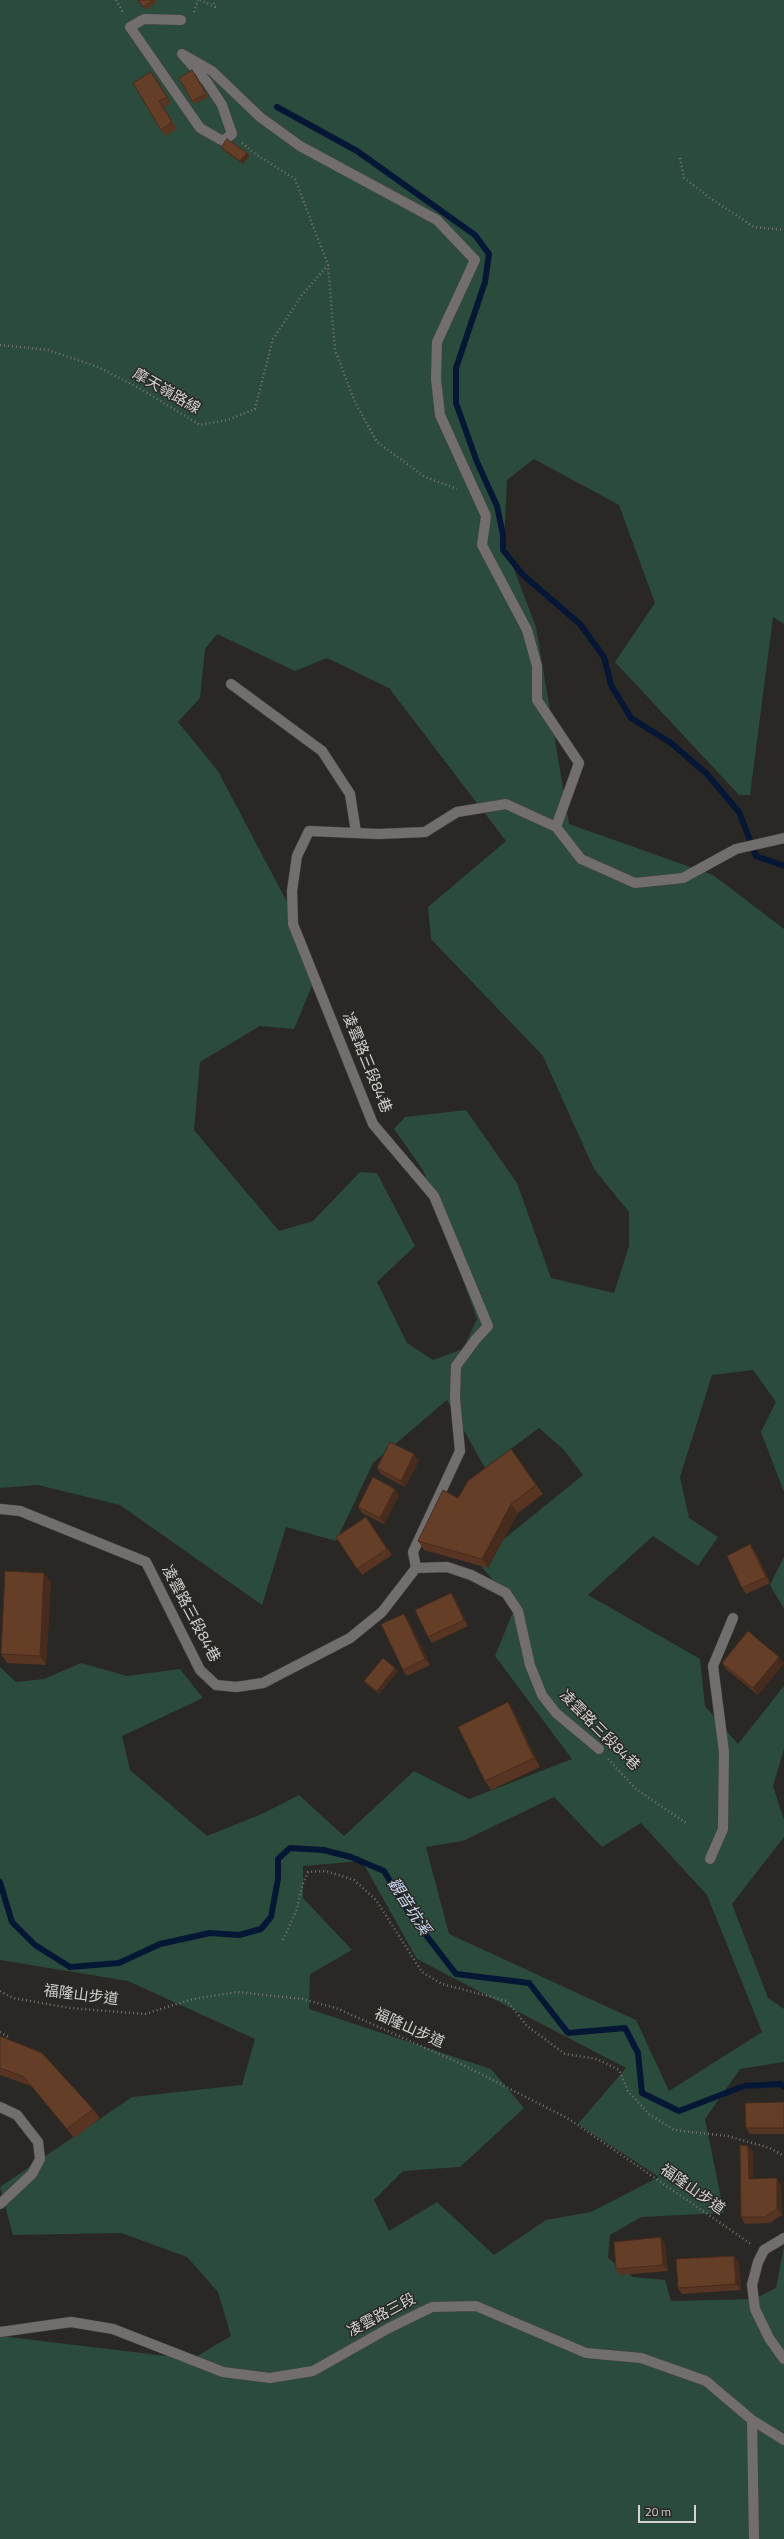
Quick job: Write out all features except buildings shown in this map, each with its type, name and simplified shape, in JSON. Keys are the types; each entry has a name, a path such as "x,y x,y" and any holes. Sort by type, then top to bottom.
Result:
{"street":[{"path":"182,20 144,19 130,27 200,128 223,141 232,134 222,105 207,82 182,54 212,71 260,117 300,146 437,220 475,260 436,342 436,379 440,415 486,516 482,545 527,630 537,666 537,700 579,763 556,827 581,859 635,883 683,878 739,848 784,838"},
{"path":"231,684 322,751 350,794 356,832"},
{"name":"凌雲路三段84巷","path":"0,1509 20,1511 146,1562 200,1670 216,1685 236,1687 263,1683 350,1638 382,1612 416,1568 413,1552 460,1451 455,1398 456,1366 476,1339 488,1326 434,1196 373,1124 293,924 292,891 297,856 309,831 379,834 425,832 457,812 506,804 556,827"},
{"name":"凌雲路三段84巷","path":"416,1568 447,1567 471,1575 506,1593 518,1611 530,1665 542,1695 556,1713 599,1749"},
{"path":"710,1859 723,1829 724,1752 713,1666 733,1618"},
{"path":"0,2107 17,2115 38,2142 40,2159 32,2174 0,2204"},
{"path":"784,2238 764,2250 758,2262 752,2285 755,2309 770,2338 784,2359"},
{"name":"凌雲路三段","path":"0,2332 71,2322 113,2329 223,2372 270,2378 313,2371 389,2328 432,2307 476,2306 586,2353 640,2358 706,2381 752,2420 784,2440"},
{"path":"752,2420 754,2539"}],"path":[{"path":"200,0 215,7 213,0"},
{"path":"232,134 254,153 296,179 328,265 335,350 355,402 377,442 425,477 460,491"},
{"path":"680,158 684,178 710,198 754,227 784,230"},
{"name":"摩天嶺路線","path":"0,345 48,350 98,367 139,388 200,425 228,420 255,409 273,339 302,295 328,265"},
{"name":"凌雲路三段84巷","path":"599,1749 636,1789 686,1823"},
{"path":"283,1940 297,1909 302,1886 308,1872 326,1871 354,1880 376,1900 422,1972 442,1984 507,2001 527,2026 565,2054 597,2059 619,2070 628,2091 649,2114 674,2130 727,2136 770,2148 784,2156"},
{"name":"福隆山步道","path":"0,1992 13,1998 70,2008 146,2014 194,1999 238,1992 302,1999 336,2008 457,2062 569,2119 752,2245 764,2250"},
{"path":"0,2032 10,2038"}],"green space":[{"path":"0,0 784,0 784,624 773,617 750,795 739,795 615,662 655,603 619,505 534,459 507,480 504,543 536,627 569,824 713,875 784,929 784,1492 761,1432 776,1402 753,1370 712,1375 680,1477 689,1518 718,1537 698,1566 653,1536 588,1595 700,1659 705,1706 738,1744 784,1686 784,1749 773,1786 784,1820 784,1837 732,1904 768,1998 784,2009 784,2062 740,2069 705,2119 724,2213 641,2217 610,2235 608,2258 633,2277 665,2280 671,2301 754,2299 776,2288 784,2246 784,2539 0,2539 0,2336 192,2359 231,2336 218,2292 187,2257 121,2233 13,2235 0,2187 132,2097 242,2085 255,2039 128,1981 0,1960 0,1667 16,1682 44,1679 81,1663 127,1676 180,1669 203,1698 122,1736 130,1770 207,1836 264,1813 299,1795 344,1836 414,1771 469,1799 572,1759 495,1656 515,1607 477,1561 583,1475 564,1450 539,1428 485,1468 447,1400 373,1463 336,1541 286,1527 262,1605 120,1505 38,1485 0,1488","holes":["217,634 295,671 327,658 389,688 506,841 428,907 431,939 543,1056 594,1169 629,1212 629,1246 614,1293 551,1278 517,1183 466,1110 405,1117 394,1129 423,1170 477,1319 463,1349 433,1360 407,1343 377,1282 415,1246 377,1173 360,1172 313,1221 279,1231 194,1130 200,1062 260,1026 294,1029 314,981 288,904 218,771 178,722 200,698 205,649","554,1797 602,1847 641,1823 707,1895 762,2032 669,2091 636,2020 449,1934 426,1847 463,1841","362,1861 417,1959 626,2068 578,2124 659,2177 591,2212 546,2220 494,2255 437,2202 389,2231 374,2200 403,2171 460,2167 524,2108 491,2069 309,2009 310,1974 352,1950 303,1898 303,1866"]},
{"path":"784,1557 784,1609 770,1585"}],"waterway":[{"path":"277,107 357,151 475,235 489,254 485,282 456,368 456,403 477,462 497,506 503,535 503,550 523,575 580,624 604,657 611,685 631,718 671,743 707,774 739,812 756,856 784,866"},
{"name":"觀音坑溪","path":"0,1882 12,1922 35,1945 70,1967 119,1963 160,1944 210,1933 239,1935 261,1929 271,1917 278,1879 278,1859 290,1848 323,1850 351,1857 384,1871 409,1913 456,1974 529,1983 568,2033 625,2028 638,2053 642,2093 679,2111 744,2086 781,2084 784,2087"}]}
